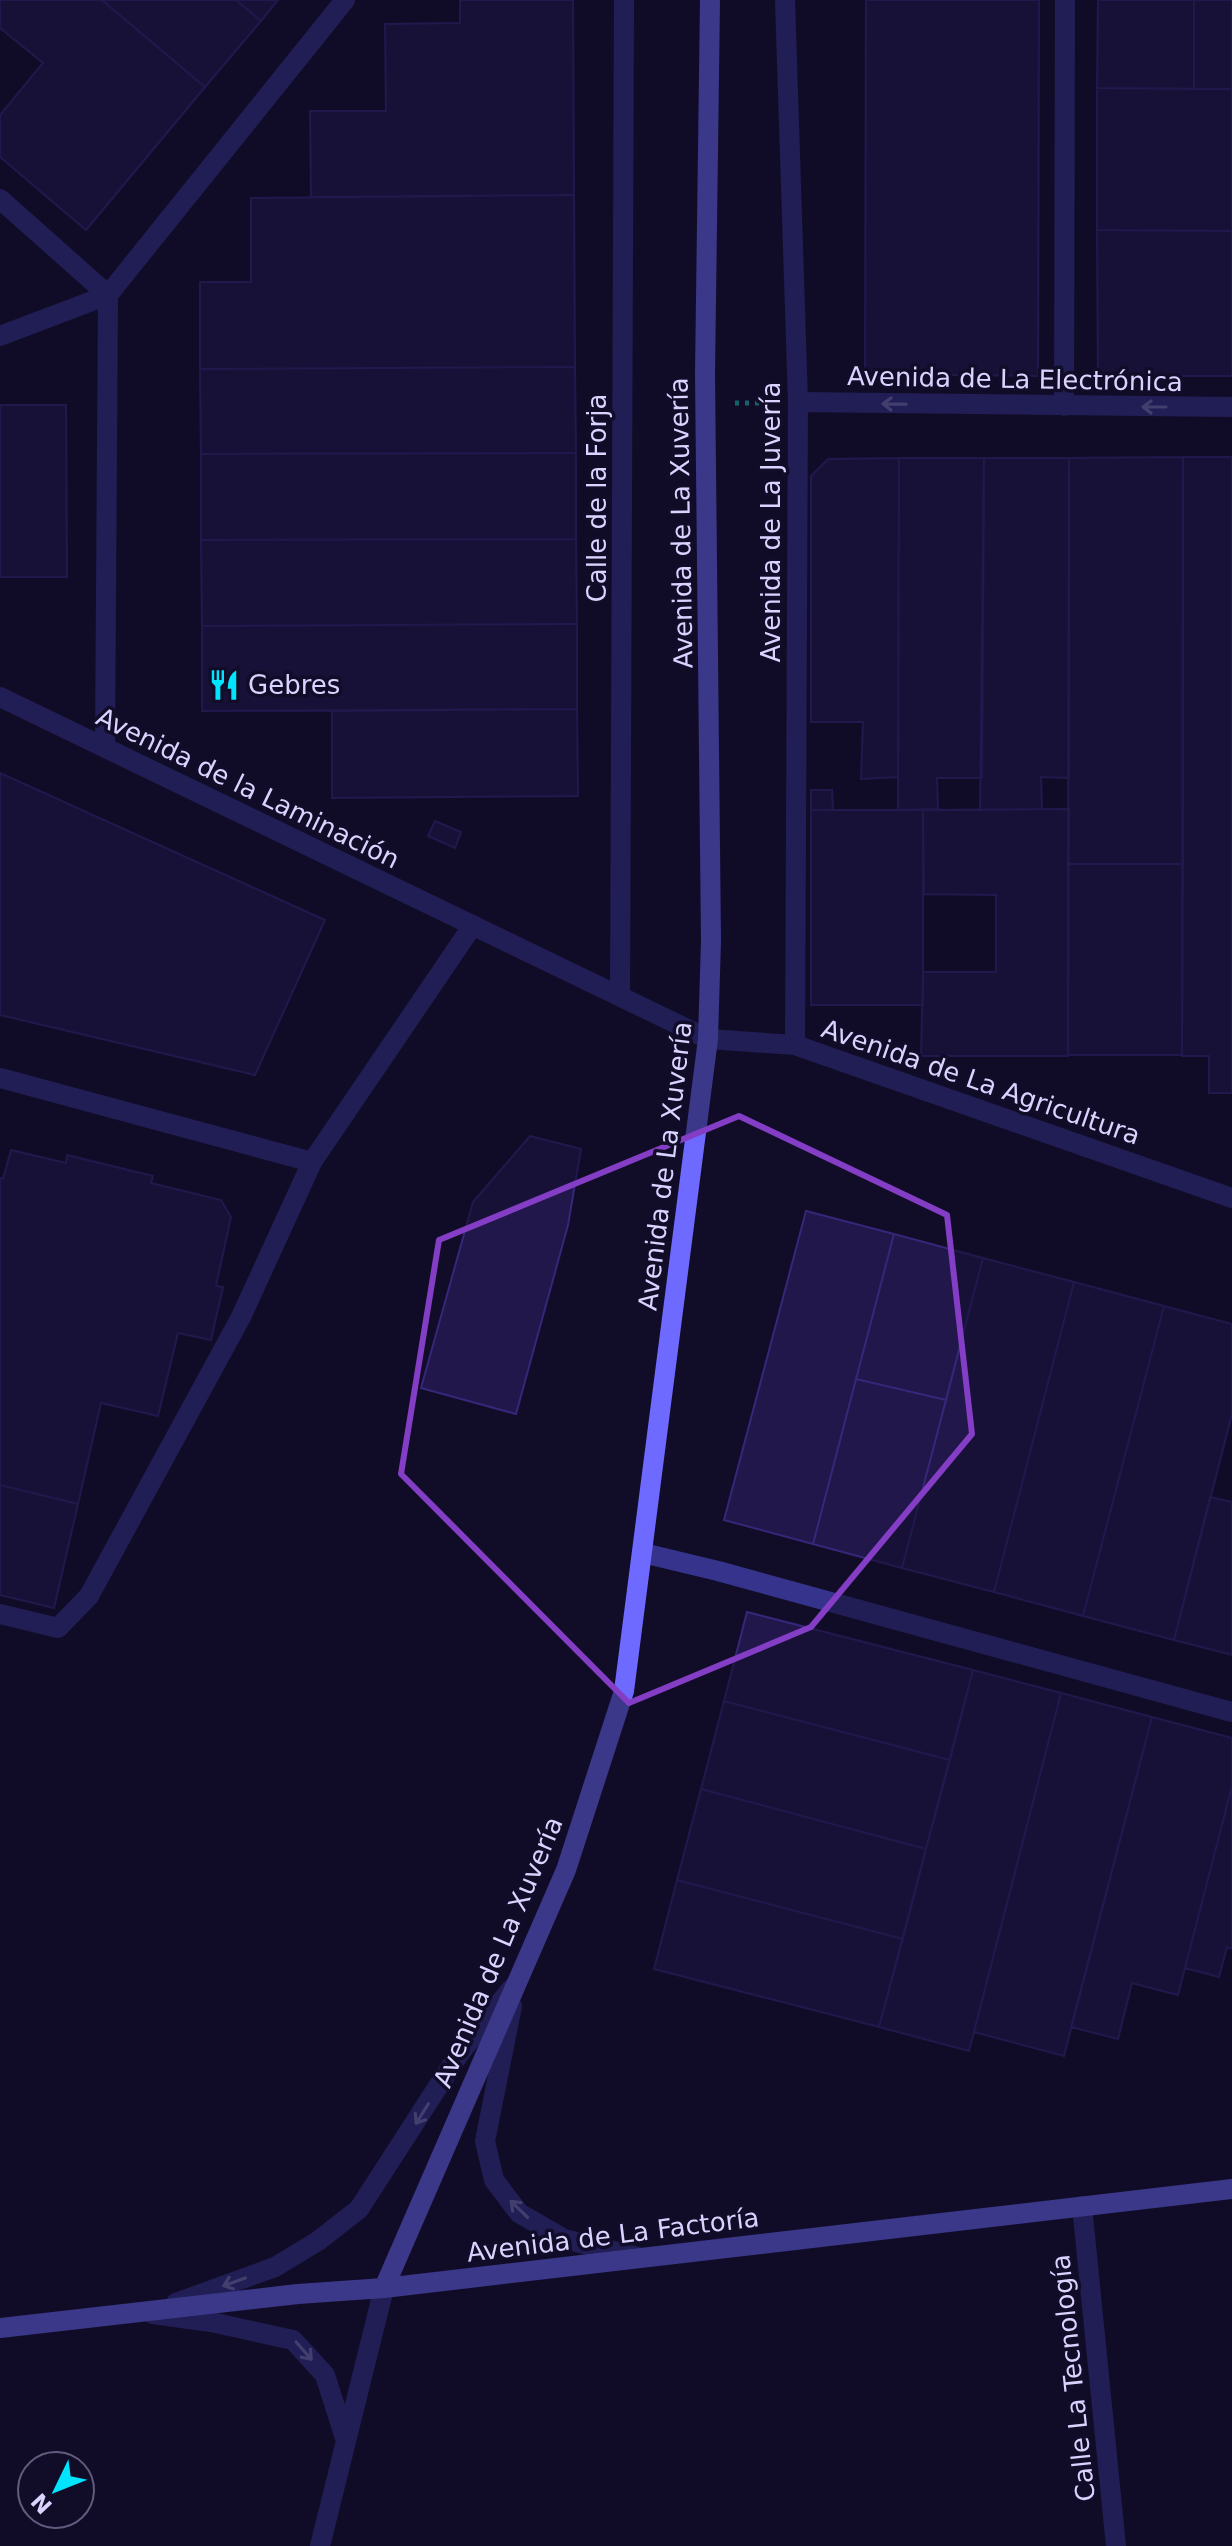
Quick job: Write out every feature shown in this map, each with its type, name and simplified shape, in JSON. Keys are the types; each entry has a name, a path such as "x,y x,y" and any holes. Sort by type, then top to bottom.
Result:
{"street":[{"path":"0,336 108,295 345,0"},
{"name":"Calle de la Forja","path":"620,996 624,0"},
{"name":"Avenida de La Xuvería","path":"384,2288 566,1870 624,1691 708,1039 711,941 706,404 710,0"},
{"name":"Avenida de La Juvería","path":"785,0 798,402 795,1045"},
{"path":"1064,406 1065,0"},
{"path":"0,199 108,295 105,747"},
{"name":"Avenida de La Electrónica","path":"798,402 1232,407"},
{"name":"Avenida de la Laminación","path":"0,697 708,1039"},
{"path":"0,1614 58,1628 89,1596 241,1317 312,1162 473,925"},
{"name":"Avenida de La Agricultura","path":"708,1039 795,1045 1232,1198"},
{"path":"0,1078 312,1162"},
{"path":"643,1553 1232,1712"},
{"path":"516,1982 485,2141 494,2180 519,2213 564,2239 641,2258"},
{"path":"149,2313 275,2267 318,2241 359,2209 459,2054 516,1982"},
{"name":"Avenida de La Factoría","path":"0,2328 298,2294 384,2288 1232,2189"},
{"name":"Calle La Tecnología","path":"1082,2206 1116,2546"},
{"path":"320,2546 384,2288"},
{"path":"149,2313 211,2322 293,2340 325,2375 346,2439"}],"path":[{"path":"706,404 798,402"}],"highlighted area":[{"path":"739,1116 947,1215 972,1434 811,1627 629,1703 401,1474 439,1240"}],"building":[{"path":"0,0 102,0 205,87 86,230 0,157 0,115 43,63 0,28"},
{"path":"102,0 236,0 261,21 205,87"},
{"path":"236,0 278,0 261,21"},
{"path":"460,0 573,0 574,195 311,197 310,111 386,111 385,24 460,23"},
{"path":"866,0 1039,0 1038,376 865,374"},
{"path":"1098,0 1194,0 1194,89 1097,88"},
{"path":"1194,0 1232,0 1232,89 1194,89"},
{"path":"1097,88 1232,89 1232,231 1097,230"},
{"path":"574,195 575,367 200,369 200,282 251,282 251,198"},
{"path":"1097,230 1232,231 1232,376 1098,376"},
{"path":"575,367 576,453 201,454 200,369"},
{"path":"0,405 66,405 67,577 0,577"},
{"path":"576,453 576,539 201,540 201,454"},
{"path":"1183,457 1232,457 1232,1093 1209,1093 1209,1056 1182,1056"},
{"path":"1183,457 1183,864 1068,864 1069,458"},
{"path":"899,458 898,777 861,779 863,722 811,722 811,476 828,459"},
{"path":"899,458 984,458 982,778 937,778 938,809 898,810"},
{"path":"984,458 1069,458 1069,778 1041,777 1042,809 980,810"},
{"path":"576,539 577,624 202,626 201,540"},
{"path":"577,624 577,709 202,711 202,626"},
{"path":"577,709 578,796 332,798 332,711"},
{"path":"0,773 325,920 255,1075 0,1015"},
{"path":"811,790 832,790 833,810 811,810"},
{"path":"1069,809 1068,1056 921,1056 923,972 996,972 996,895 924,894 923,810"},
{"path":"811,810 923,810 923,1005 811,1005"},
{"path":"435,821 461,832 455,848 428,836"},
{"path":"1068,864 1183,864 1182,1055 1068,1055"},
{"path":"530,1136 581,1149 568,1225 516,1414 421,1388 473,1202"},
{"path":"11,1150 66,1163 67,1155 153,1176 151,1183 221,1200 231,1217 216,1286 223,1287 211,1340 178,1333 158,1416 101,1403 78,1504 0,1485 0,1178 3,1179"},
{"path":"806,1211 894,1234 813,1544 724,1520"},
{"path":"894,1234 983,1258 946,1400 856,1379"},
{"path":"983,1258 1074,1282 994,1592 902,1568"},
{"path":"1074,1282 1164,1306 1083,1616 994,1592"},
{"path":"1164,1306 1232,1324 1232,1414 1174,1640 1083,1616"},
{"path":"856,1379 946,1400 902,1568 813,1544"},
{"path":"0,1485 78,1504 54,1608 0,1595"},
{"path":"1210,1497 1232,1502 1232,1655 1174,1640"},
{"path":"747,1612 973,1670 950,1760 724,1701"},
{"path":"973,1670 1061,1693 969,2051 879,2027"},
{"path":"1061,1693 1152,1717 1064,2056 974,2032"},
{"path":"724,1701 950,1760 926,1849 701,1789"},
{"path":"1152,1717 1232,1738 1232,1786 1178,1995 1132,1983 1118,2039 1071,2027"},
{"path":"1232,1786 1232,1949 1227,1947 1219,1977 1185,1968"},
{"path":"701,1789 926,1849 903,1939 677,1880"},
{"path":"677,1880 903,1939 879,2027 654,1969"}],"place":[{"name":"Gebres","path":"224,685"}]}
